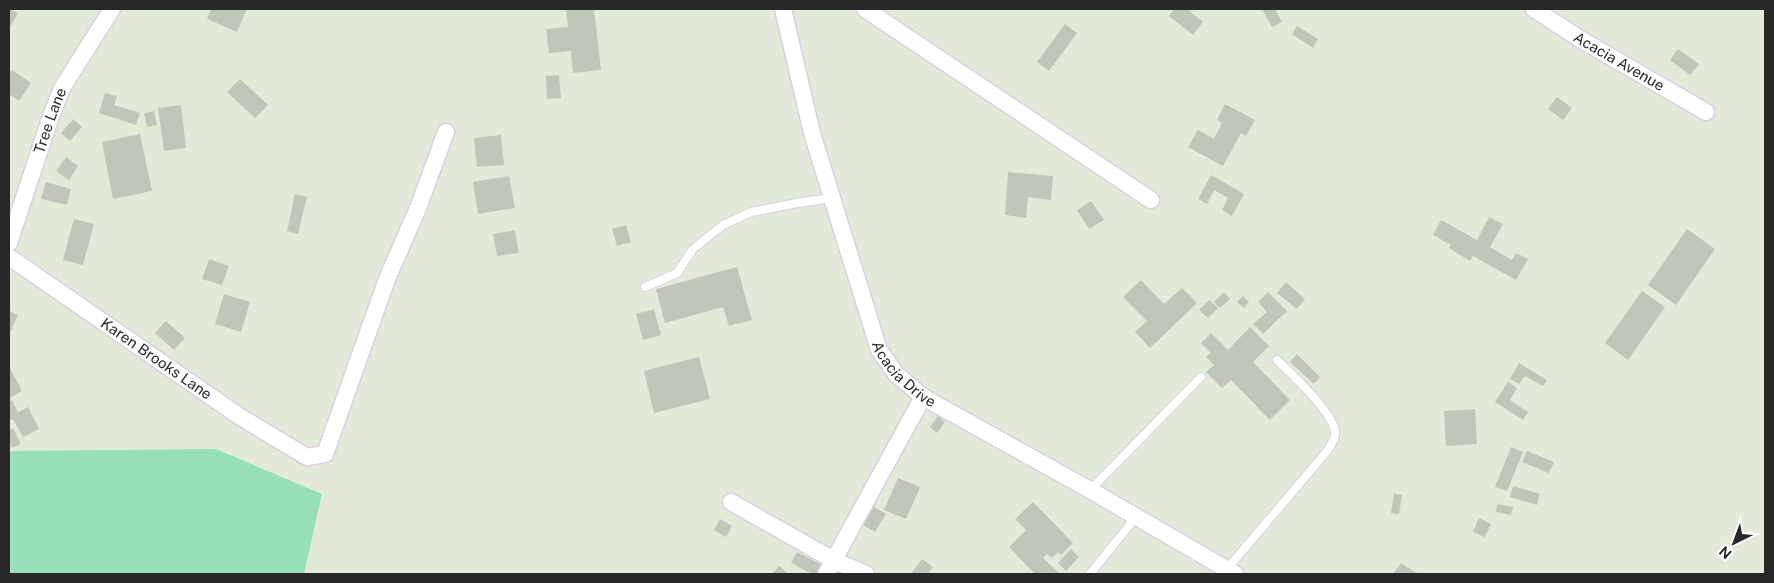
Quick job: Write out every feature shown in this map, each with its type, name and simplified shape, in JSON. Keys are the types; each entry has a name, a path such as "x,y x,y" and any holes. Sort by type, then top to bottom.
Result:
{"street":[{"name":"Tree Lane","path":"9,243 59,94 112,9"},
{"name":"Acacia Drive","path":"783,9 812,133 879,350 896,374 924,397 1136,516 1231,572"},
{"path":"865,9 1151,200"},
{"name":"Acacia Avenue","path":"1534,9 1580,39 1706,112"},
{"name":"Karen Brooks Lane","path":"9,257 239,416 307,457 325,454 387,279 418,208 446,132"},
{"path":"831,568 924,397"},
{"path":"731,502 831,568 866,574"}],"lane":[{"path":"645,287 677,273 693,248 723,225 751,212 832,198"},
{"path":"1231,572 1328,450 1336,435 1333,421 1320,404 1278,360"},
{"path":"1090,490 1201,377"},
{"path":"1090,574 1136,516"}],"green space":[{"path":"216,449 322,494 304,574 9,574 9,451"}],"building":[{"path":"9,9 18,13 9,29"},
{"path":"211,9 247,9 237,32 207,19"},
{"path":"566,9 594,9 601,70 573,73 571,51 549,53 546,29 568,27"},
{"path":"1174,9 1187,9 1203,22 1193,35 1169,16"},
{"path":"1262,9 1275,9 1282,22 1272,27"},
{"path":"1065,24 1077,33 1049,71 1037,62"},
{"path":"1297,26 1318,39 1313,48 1292,34"},
{"path":"1678,49 1699,64 1690,75 1670,60"},
{"path":"12,70 31,83 19,101 9,94 9,75"},
{"path":"559,75 561,98 547,99 546,76"},
{"path":"240,79 268,105 255,118 227,92"},
{"path":"105,93 117,96 114,105 140,113 136,125 99,113"},
{"path":"1557,97 1572,108 1563,120 1548,109"},
{"path":"1225,104 1255,120 1246,136 1241,133 1223,166 1188,147 1198,130 1214,139 1222,123 1217,120"},
{"path":"181,105 186,148 164,151 158,108"},
{"path":"154,111 157,125 147,127 144,113"},
{"path":"73,119 82,127 70,141 61,133"},
{"path":"140,134 152,191 113,199 102,142"},
{"path":"501,135 504,165 477,167 474,138"},
{"path":"66,157 78,166 69,180 56,171"},
{"path":"1008,172 1053,176 1051,200 1028,197 1026,218 1005,215"},
{"path":"1211,175 1244,194 1232,216 1222,210 1228,198 1214,190 1207,204 1198,199"},
{"path":"509,176 515,208 478,214 473,182"},
{"path":"46,182 71,189 67,205 41,199"},
{"path":"295,194 307,197 298,234 287,231"},
{"path":"1091,201 1104,220 1089,229 1077,210"},
{"path":"1489,217 1503,224 1490,247 1512,260 1516,253 1528,259 1516,280 1473,256 1470,261 1449,248 1451,245 1433,235 1441,220 1477,240"},
{"path":"74,219 94,224 83,265 63,260"},
{"path":"626,225 631,242 617,246 612,229"},
{"path":"1687,229 1715,249 1676,305 1648,285"},
{"path":"515,230 519,253 497,256 493,234"},
{"path":"209,259 229,266 222,285 202,279"},
{"path":"737,267 752,320 729,326 723,307 665,323 656,289"},
{"path":"1141,280 1164,304 1182,288 1197,303 1150,348 1135,332 1147,321 1123,297"},
{"path":"1286,282 1305,299 1297,309 1277,293"},
{"path":"1642,291 1665,307 1628,360 1605,343"},
{"path":"1224,292 1230,299 1220,308 1214,302"},
{"path":"1268,292 1287,311 1263,334 1253,324 1267,312 1258,302"},
{"path":"224,294 250,302 241,332 215,324"},
{"path":"1243,296 1249,302 1244,308 1237,302"},
{"path":"1209,300 1218,308 1208,318 1199,310"},
{"path":"654,309 661,335 643,340 636,314"},
{"path":"9,311 18,315 9,335"},
{"path":"166,321 185,338 174,350 155,333"},
{"path":"1250,327 1269,346 1253,362 1290,400 1270,420 1231,380 1222,388 1206,372 1214,365 1206,357 1211,353 1201,343 1211,333 1228,350"},
{"path":"1297,354 1320,377 1314,384 1290,362"},
{"path":"699,357 710,399 654,413 644,371"},
{"path":"1519,363 1547,380 1543,386 1525,376 1519,384 1510,379"},
{"path":"9,366 22,391 10,398 9,396"},
{"path":"1508,382 1517,388 1510,400 1528,412 1523,420 1495,402"},
{"path":"12,400 18,412 28,407 39,429 23,437 13,419 9,421 9,402"},
{"path":"1475,409 1477,444 1446,446 1444,411"},
{"path":"938,416 945,422 937,433 930,427"},
{"path":"13,428 21,444 12,448 9,441 9,430"},
{"path":"1511,447 1523,452 1507,491 1495,487"},
{"path":"1527,451 1554,462 1549,473 1522,462"},
{"path":"898,478 920,487 906,519 884,510"},
{"path":"1513,486 1540,494 1537,505 1510,497"},
{"path":"1394,493 1402,495 1399,514 1391,513"},
{"path":"1033,502 1073,543 1061,555 1058,552 1052,558 1047,554 1043,558 1060,574 1035,574 1009,547 1026,530 1015,519"},
{"path":"1497,504 1513,507 1511,515 1496,512"},
{"path":"874,507 886,514 875,532 863,525"},
{"path":"1479,518 1491,524 1485,537 1473,532"},
{"path":"720,519 732,526 726,537 714,530"},
{"path":"1071,549 1079,557 1066,571 1058,563"},
{"path":"797,552 822,565 817,574 812,574 791,563"},
{"path":"922,559 933,567 928,574 911,574"},
{"path":"1401,563 1418,574 1393,574"},
{"path":"779,566 789,574 772,574"}]}
